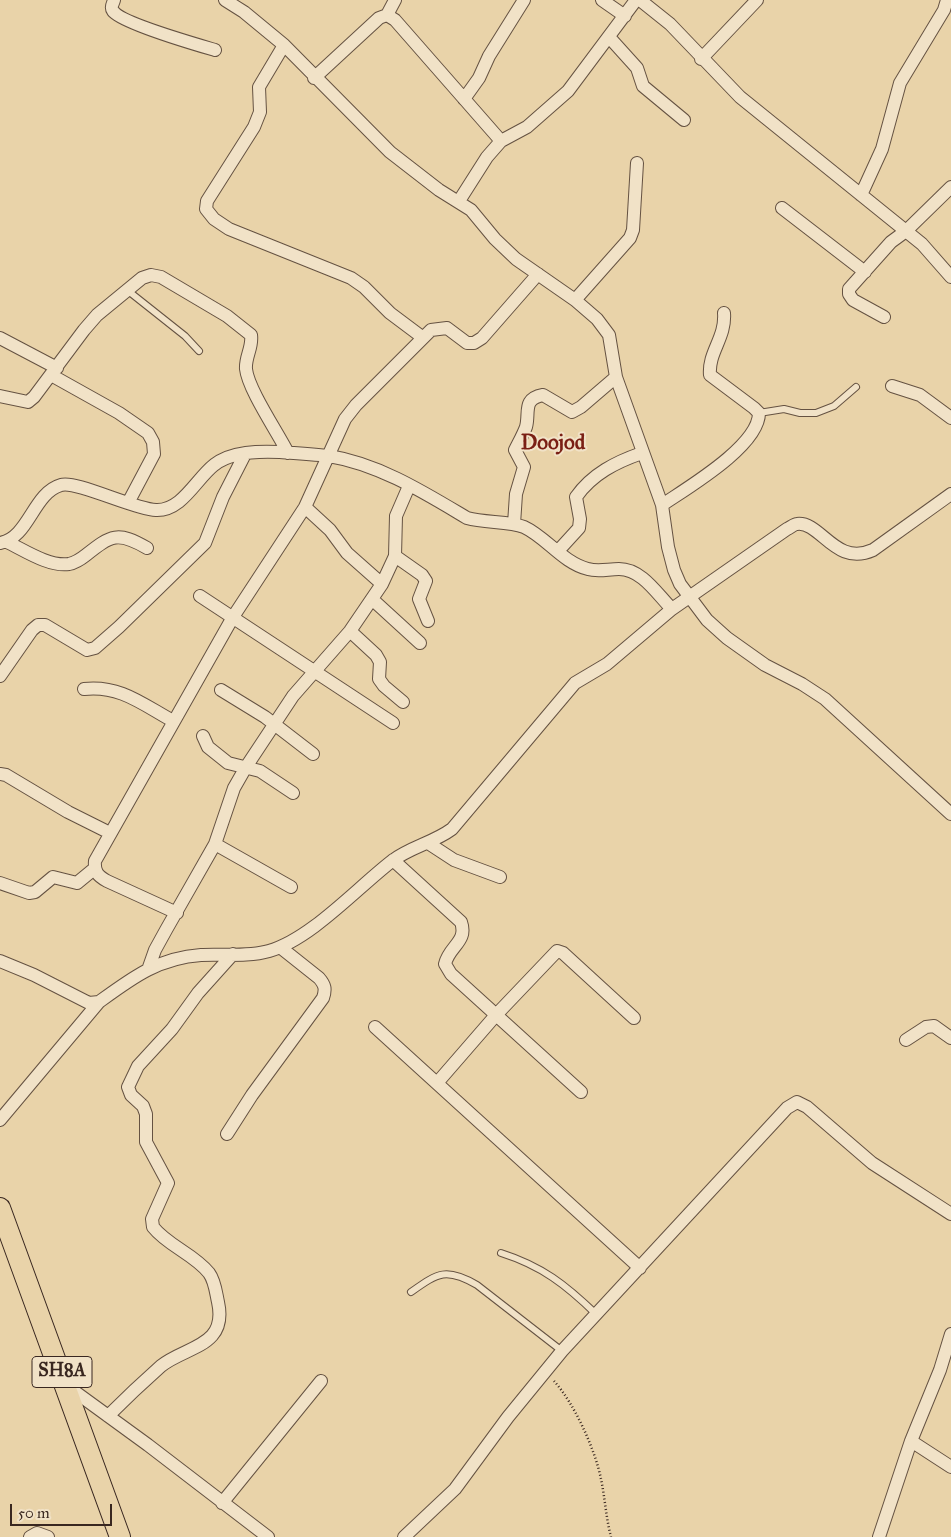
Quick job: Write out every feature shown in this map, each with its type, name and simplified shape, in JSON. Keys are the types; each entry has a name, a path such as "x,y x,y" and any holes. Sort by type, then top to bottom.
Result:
{"main road":[{"name":"SH8A","path":"0,1208 67,1386 120,1537"}],"street":[{"path":"114,0 111,8 113,12 128,21 215,50"},
{"path":"225,0 244,12 284,46 390,152 439,190 459,200 471,210 495,239 516,259 575,300 597,319 608,334 616,377 662,505 674,570 689,596 707,620 727,638 765,665 802,684 825,699 951,814"},
{"path":"314,78 379,18 388,15 395,0"},
{"path":"464,99 480,78 489,56 524,0"},
{"path":"602,0 625,16"},
{"path":"459,200 487,157 501,141 528,127 568,91 636,0"},
{"path":"640,0 670,24 701,59 740,97 906,230 922,244 951,276"},
{"path":"701,59 757,0"},
{"path":"861,195 882,149 900,83 944,10 947,0"},
{"path":"388,15 395,20 501,141"},
{"path":"609,37 637,68 643,86 684,120"},
{"path":"284,46 258,87 260,112 254,127 207,200 206,209 214,219 229,229 350,278 364,287 390,312 422,337"},
{"path":"575,300 630,238 633,230 637,163"},
{"path":"884,317 853,300 848,294 849,289 891,242 951,187"},
{"path":"782,208 865,272"},
{"path":"177,913 107,881 99,876 94,869 95,861 173,721 233,618 305,507 328,456 351,412 422,337 431,330 447,328 467,343 474,343 482,338 538,274"},
{"path":"0,396 28,402 84,330 127,290 142,278 151,275 161,277 243,327 250,335 252,343 247,358 246,370 250,384 288,453"},
{"path":"662,505 735,451 756,426 759,412 710,375 709,366 723,335 724,313"},
{"path":"0,338 148,433 153,442 154,454 128,503"},
{"path":"514,524 516,494 524,467 515,450 526,425 529,404 536,397 544,395 572,412 581,407 616,377"},
{"path":"892,386 920,395 951,418"},
{"path":"3,542 15,536 45,494 64,484 74,484 128,503 156,510 168,508 182,499 215,464 228,457 263,451 328,456 382,472 467,518 482,522 514,524 525,528 588,569 631,570 642,577 672,609"},
{"path":"558,551 579,528 580,519 576,497 581,490 617,461 642,453"},
{"path":"0,676 32,630 38,625 45,626 87,650 94,648 119,627 205,542 245,454"},
{"path":"149,967 155,950 215,844 234,788 246,768 274,723 313,672 350,631 382,584 395,556 396,516 409,486"},
{"path":"0,1120 98,1002 149,967 189,957 267,952 280,948 334,911 393,860 452,829 575,683 607,664 689,596 797,524 807,526 851,554 863,554 873,550 951,494"},
{"path":"305,507 330,530 347,553 382,584"},
{"path":"3,542 43,559 69,564 82,559 108,538 116,536 124,536 147,548"},
{"path":"395,556 422,575 426,581 419,599 428,621"},
{"path":"200,596 313,672 393,722"},
{"path":"372,600 420,643"},
{"path":"350,631 376,655 380,662 379,679 384,686 403,702"},
{"path":"84,689 101,687 124,693 173,721"},
{"path":"221,690 274,723 313,754"},
{"path":"203,736 208,747 228,763 260,772 293,793"},
{"path":"0,774 6,775 68,812 110,833"},
{"path":"428,843 454,860 500,877"},
{"path":"215,844 291,887"},
{"path":"393,860 460,922 464,930 447,957 445,964 451,974 581,1092"},
{"path":"0,883 29,893 35,892 47,879 53,876 77,883 94,869"},
{"path":"227,1134 252,1095 323,998 325,991 323,983 318,978 280,948"},
{"path":"437,1083 496,1015 557,951 563,953 634,1018"},
{"path":"108,1416 163,1365 206,1342 214,1333 219,1323 220,1310 210,1274 153,1227 152,1219 168,1183 146,1142 146,1114 143,1106 132,1095 128,1087 138,1066 172,1029 198,994 233,954"},
{"path":"0,961 34,974 89,1003 98,1002"},
{"path":"906,1040 926,1027 934,1026 951,1038"},
{"path":"375,1027 640,1268"},
{"path":"404,1537 455,1489 562,1351 787,1108 796,1102 807,1107 872,1164 951,1214"},
{"path":"879,1537 911,1441 940,1370 951,1334"},
{"path":"222,1503 321,1381"},
{"path":"67,1386 268,1537"},
{"path":"911,1441 951,1468"},
{"path":"30,1537 37,1533 48,1537"}],"lane":[{"path":"127,290 185,336 199,351"},
{"path":"759,412 784,409 816,413 834,406 856,387"},
{"path":"501,1252 527,1261 568,1286 596,1314"},
{"path":"411,1292 439,1274 451,1273 464,1278 476,1285 562,1351"}],"path":[{"path":"545,1371 570,1402 592,1450 601,1478 611,1537"}],"district":[{"name":"Doojod","path":"553,444"}]}
